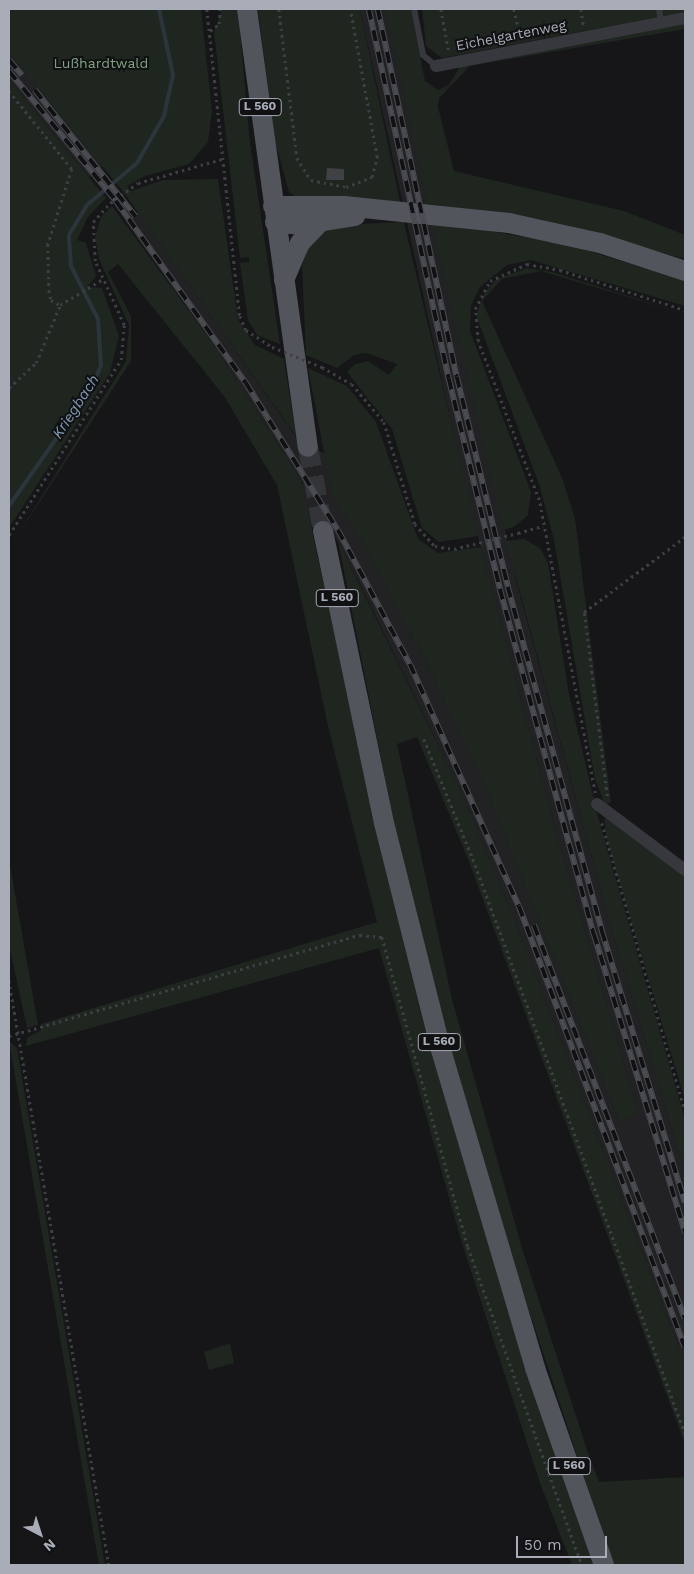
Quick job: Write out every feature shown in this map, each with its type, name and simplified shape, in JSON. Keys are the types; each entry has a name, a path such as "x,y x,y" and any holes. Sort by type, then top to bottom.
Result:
{"main road":[{"name":"L 560","path":"247,9 274,214 308,447"},
{"path":"274,214 320,222 380,212"},
{"path":"274,214 380,212 532,227 600,243 685,271"},
{"path":"284,280 304,237 320,222"},
{"name":"L 560","path":"323,531 380,804 441,1050 514,1302 604,1565"}],"street":[{"name":"Eichelgartenweg","path":"436,66 685,18"},
{"path":"601,807 685,870"}],"lane":[{"name":"Eichelgartenweg","path":"414,9 423,55 436,66"},
{"path":"659,9 661,22"}],"path":[{"path":"207,9 240,316 246,330 272,347 322,367 352,384 369,402 393,443 415,524 435,546 454,549 543,526"},
{"path":"210,31 219,24 220,9"},
{"path":"279,9 297,158 311,180 346,187 366,183 377,169 350,9"},
{"path":"441,9 451,63"},
{"path":"514,9 524,48"},
{"path":"581,9 586,36"},
{"path":"9,92 72,169 48,244 49,290 51,300 60,305"},
{"path":"9,535 121,360 124,325 103,279 90,233 104,208 138,183 222,159"},
{"path":"685,310 543,266 508,269 483,289 475,309 475,331 532,476 601,807 685,1110"},
{"path":"9,388 36,363 60,305 103,279"},
{"path":"601,807 607,797 584,612 685,537"},
{"path":"424,739 473,859 685,1433"},
{"path":"9,1036 360,935 382,937 468,1247 582,1565"},
{"path":"9,980 109,1565"}],"shaded area":[{"path":"360,9 386,9 517,584 611,928 685,1173 685,1364 511,910 459,787 361,586 334,535 308,526 301,480 211,341 125,221 138,212 301,444 326,454 333,499 360,538 423,657 481,777 619,1121 639,1115 553,821 467,494"},
{"path":"9,53 103,166 89,177 9,80"}],"green space":[{"name":"Lußhardtwald","path":"9,9 201,9 212,112 208,142 189,164 145,176 127,186 131,191 163,180 218,179 238,319 255,345 284,359 296,436 125,194 9,53"},
{"path":"222,9 238,9 250,143 280,344 257,335 248,320 240,263 249,262 249,257 240,258 214,32"},
{"path":"258,9 360,9 400,202 296,197 289,192 275,141"},
{"path":"386,9 411,9 425,81 438,90 449,85 460,66 685,22 685,29 470,66 439,98 438,107 454,171 624,211 685,235 685,259 539,219 427,204"},
{"path":"422,9 685,9 685,12 442,58 426,46"},
{"path":"9,80 106,198 88,217 77,240 86,243 96,276 87,287 102,288 119,336 110,373 9,528"},
{"path":"112,206 211,341 301,480 370,798 598,1565 572,1565 540,1483 461,1240 379,948 26,1046 27,1038 41,1030 41,1024 377,922 328,726 277,485 224,396 118,264 108,272 131,316 131,361 9,549 126,361 129,325 99,259 95,237 101,217"},
{"path":"404,222 432,224 404,223 478,536 439,542 422,528 392,429 347,372 355,364 368,361 389,375 397,364 366,353 354,355 337,368 306,355 302,266 309,244 319,234 340,225"},
{"path":"432,224 485,230 570,245 685,281 685,306 531,260 507,265 480,287 471,306 470,331 531,492 528,515 514,527 503,530"},
{"path":"527,268 552,272 685,314 541,271 502,279 482,301 563,480 575,519 611,802 605,805 595,779 554,540 540,487 476,315 483,295 495,280"},
{"path":"308,368 347,386 376,422 418,539 438,553 481,547 553,821 639,1115 619,1121 481,777 423,657 360,538 333,499"},
{"path":"524,539 540,548 548,563 569,694 598,817 685,1119 685,1173 611,928 506,541"},
{"path":"338,541 459,787 511,910 685,1364 685,1444 468,859 417,737 397,744 452,999 522,1248 587,1450 599,1482 685,1477 685,1565 613,1565 490,1192 408,894"},
{"path":"610,816 685,877 685,1100 607,841 604,819"},
{"path":"9,859 38,1025 27,1028 9,945"},
{"path":"9,1041 17,1048 105,1565 99,1565"},
{"path":"230,1343 234,1363 209,1370 204,1352"}],"building":[{"path":"327,168 344,169 344,180 326,180"}],"waterway":[{"name":"Kriegbach","path":"9,506 91,389 101,366 98,319 71,266 69,235 87,205 137,163 164,116 173,75 159,9"}],"tunnel":[{"path":"308,447 323,531"}],"railway":[{"path":"369,9 449,379 500,589 594,934 685,1232"},
{"path":"378,9 457,377 508,587 602,931 685,1203"},
{"path":"9,60 22,75"},
{"path":"9,71 116,201 246,383 338,530 410,664 519,906 685,1347"},
{"path":"35,90 136,217"},
{"path":"534,925 685,1318"}]}
